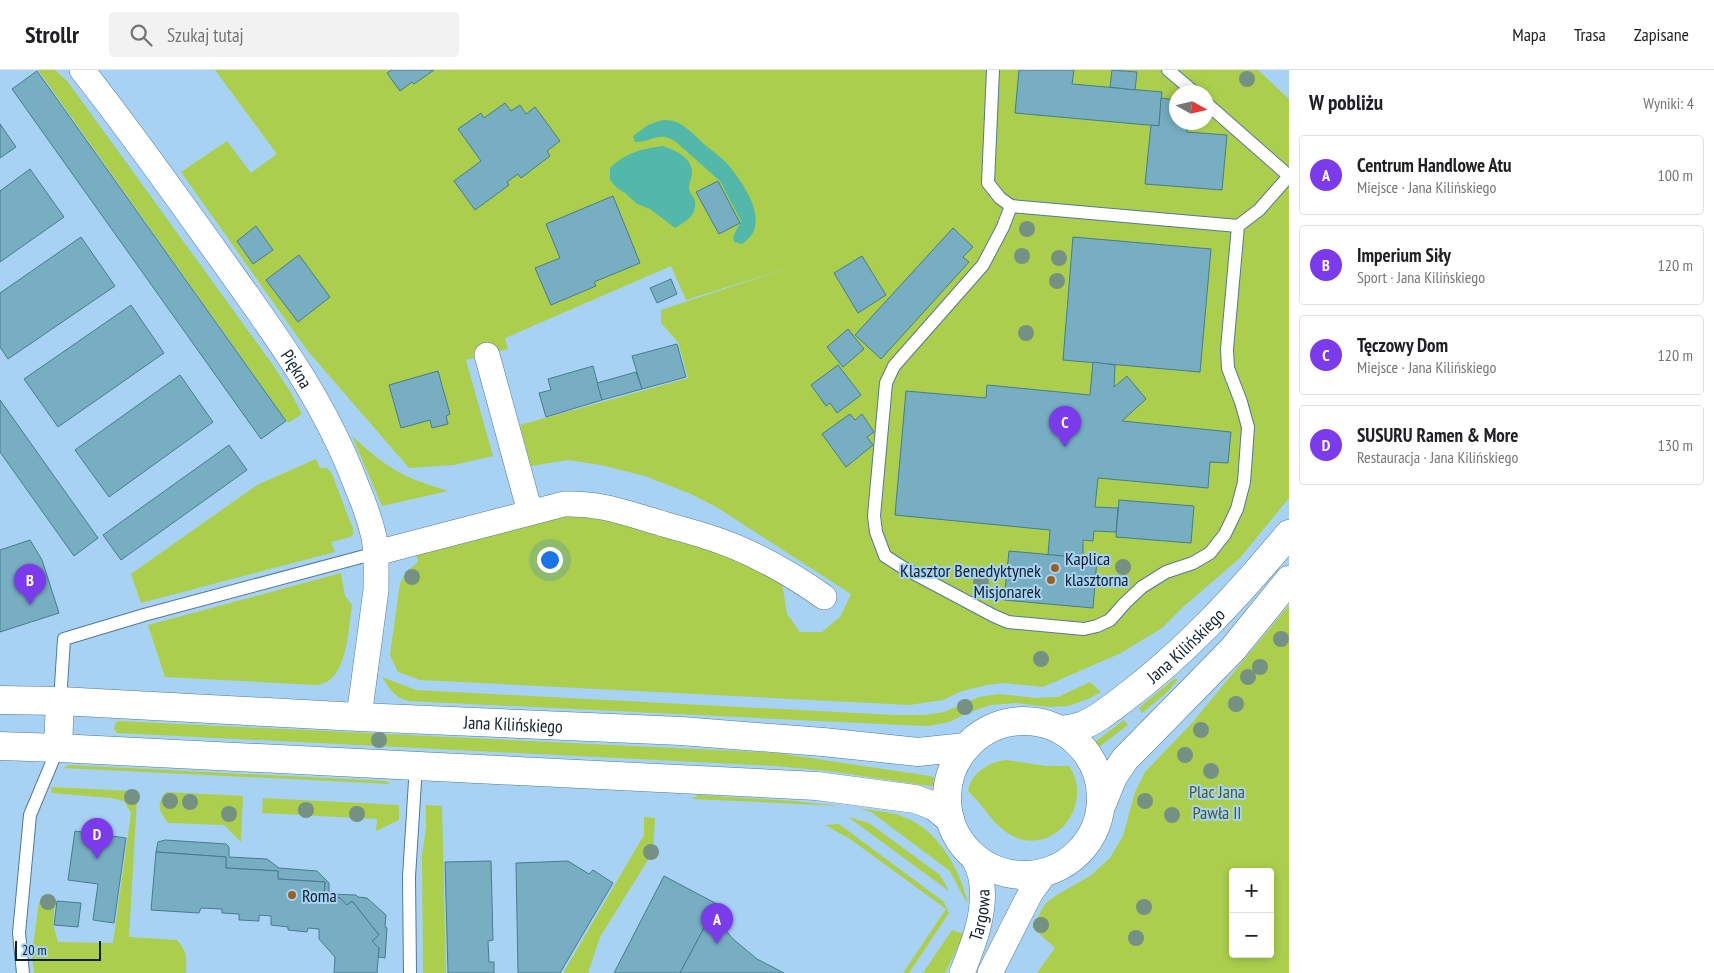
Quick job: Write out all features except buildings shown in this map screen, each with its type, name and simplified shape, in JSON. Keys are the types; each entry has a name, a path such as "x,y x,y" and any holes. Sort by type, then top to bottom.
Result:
{"street":[{"name":"Piękna","path":"82,70 157,169 306,381 349,465 369,519 376,553 376,590 359,717"},
{"path":"487,354 530,512"},
{"path":"376,553 530,512 564,504 584,504 610,508 706,536 745,551 793,575 824,597"},
{"name":"Jana Kilińskiego","path":"1062,730 1082,726 1103,714 1170,661 1255,574 1289,534"},
{"name":"Jana Kilińskiego","path":"1101,805 1113,777 1125,759 1192,692 1289,580"},
{"name":"Jana Kilińskiego","path":"0,700 60,701 359,717 681,731 823,742 918,752 966,747"},
{"path":"58,748 60,701"},
{"path":"1019,720 1034,721 1049,724 1062,730 1077,741 1088,754 1097,770 1101,787 1101,805 1098,821 1092,835 1072,859 1044,873 1032,875 1006,873 989,866 973,856 963,845 955,833 950,819 947,807 949,781 958,757 977,737 990,728 1003,723 1019,720"},
{"path":"0,746 817,786 915,799 934,806 950,819"},
{"name":"Targowa","path":"962,973 980,921 983,897 981,876 973,856"},
{"name":"Targowa","path":"990,973 1024,905 1044,873"}],"lane":[{"path":"993,70 988,183 1000,198 1011,206 1238,226 1259,210 1289,176 1214,110"},
{"path":"1168,70 1186,85"},
{"path":"1011,206 1004,227 983,265 894,366 886,383 874,516 876,532 885,556 994,616 1008,622 1018,623 1084,628 1097,626 1110,620 1125,602 1142,587 1166,572 1193,563 1210,552 1226,534 1237,509 1244,482 1248,427 1228,368 1227,348 1238,226"},
{"path":"60,701 64,639 144,615 376,553"},
{"path":"23,973 18,933 30,815 58,748"},
{"path":"410,973 409,877 416,765"}],"green space":[{"path":"38,70 55,70 68,82 273,365 302,414 288,423"},
{"path":"215,70 1258,70 1289,99 1289,498 1240,558 1183,607 1162,628 1121,653 1043,687 1003,683 987,685 962,691 943,700 909,705 420,680 398,672 390,655 400,583 408,570 418,562 416,553 553,517 588,514 729,556 782,583 787,614 800,632 822,632 840,617 851,594 718,508 691,494 645,476 601,465 568,460 531,466 520,425 688,378 678,342 661,323 661,310 794,266 686,300 671,266 505,338 508,349 466,360 493,456 454,465 409,468 307,350 181,172 227,141 251,173 277,154"},
{"path":"352,436 391,468 406,476 448,491 382,506"},
{"path":"316,459 320,468 327,468 332,474 353,529 353,535 350,537 331,542 335,552 141,603 131,574 257,485"},
{"path":"341,573 345,596 352,605 349,628 340,666 334,676 326,682 315,685 165,677 148,625"},
{"name":"Plac Jana Pawła II","path":"1289,605 1289,973 1037,973 1055,948 1032,927 1045,904 1055,896 1090,876 1110,858 1123,836 1135,792 1145,772 1192,723"},
{"path":"382,677 416,690 895,715 925,715 944,712 979,697 999,694 1036,698 1058,697 1090,682 1101,692 1068,706 1049,707 1016,703 991,705 949,722 929,726 408,701 396,695"},
{"path":"1174,679 1177,679 1177,681 1166,693 1142,713 1139,708"},
{"path":"1124,720 1128,725 1099,747 1094,745 1096,741"},
{"path":"118,721 777,753 930,776 935,778 937,782 930,786 828,771 776,766 117,733 114,729"},
{"path":"1006,760 1046,766 1069,766 1076,780 1077,794 1074,809 1068,821 1058,832 1045,838 1031,841 1015,837 1001,828 968,791 977,774 993,763"},
{"path":"69,765 386,781 391,784 63,768"},
{"path":"51,787 132,791 137,799 129,937 177,940 186,955 186,973 34,973 32,954 39,902 55,903 53,924 58,942 113,943 131,813 124,801 111,798 52,793"},
{"path":"166,792 243,796 241,842 224,825 168,823 160,808 161,801"},
{"path":"698,795 793,801 842,806 692,799"},
{"path":"263,798 399,805 399,820 376,831 377,819 262,813"},
{"path":"426,805 442,806 446,973 423,973 422,856 426,827"},
{"path":"859,808 896,814 926,829 936,839 953,864 968,904 950,871 871,812"},
{"path":"644,817 655,818 653,852 600,937 588,973 563,973 644,835"},
{"path":"848,817 869,823 940,875 949,891"},
{"path":"839,824 944,902 949,913 909,973 903,973 946,909 850,839 825,825"},
{"path":"952,930 964,934 945,973 923,973"}],"shaded area":[{"path":"662,120 670,120 690,131 727,164 743,185 749,195 756,217 755,227 751,236 742,244 734,242 733,237 741,221 720,181 676,142 670,139 660,137 635,142 633,136 648,125"},
{"path":"663,146 682,155 692,168 689,190 694,198 695,208 688,220 675,228 650,209 637,204 610,180 610,168 622,158 641,150"}],"place":[{"name":"Tęczowy Dom","path":"1065,447"},
{"name":"Kaplica klasztorna","path":"1055,568"},
{"name":"Klasztor Benedyktynek Misjonarek","path":"1051,580"},
{"name":"Imperium Siły","path":"30,605"},
{"name":"SUSURU Ramen & More","path":"97,859"},
{"name":"Roma","path":"292,895"},
{"name":"Centrum Handlowe Atu","path":"717,944"}]}
